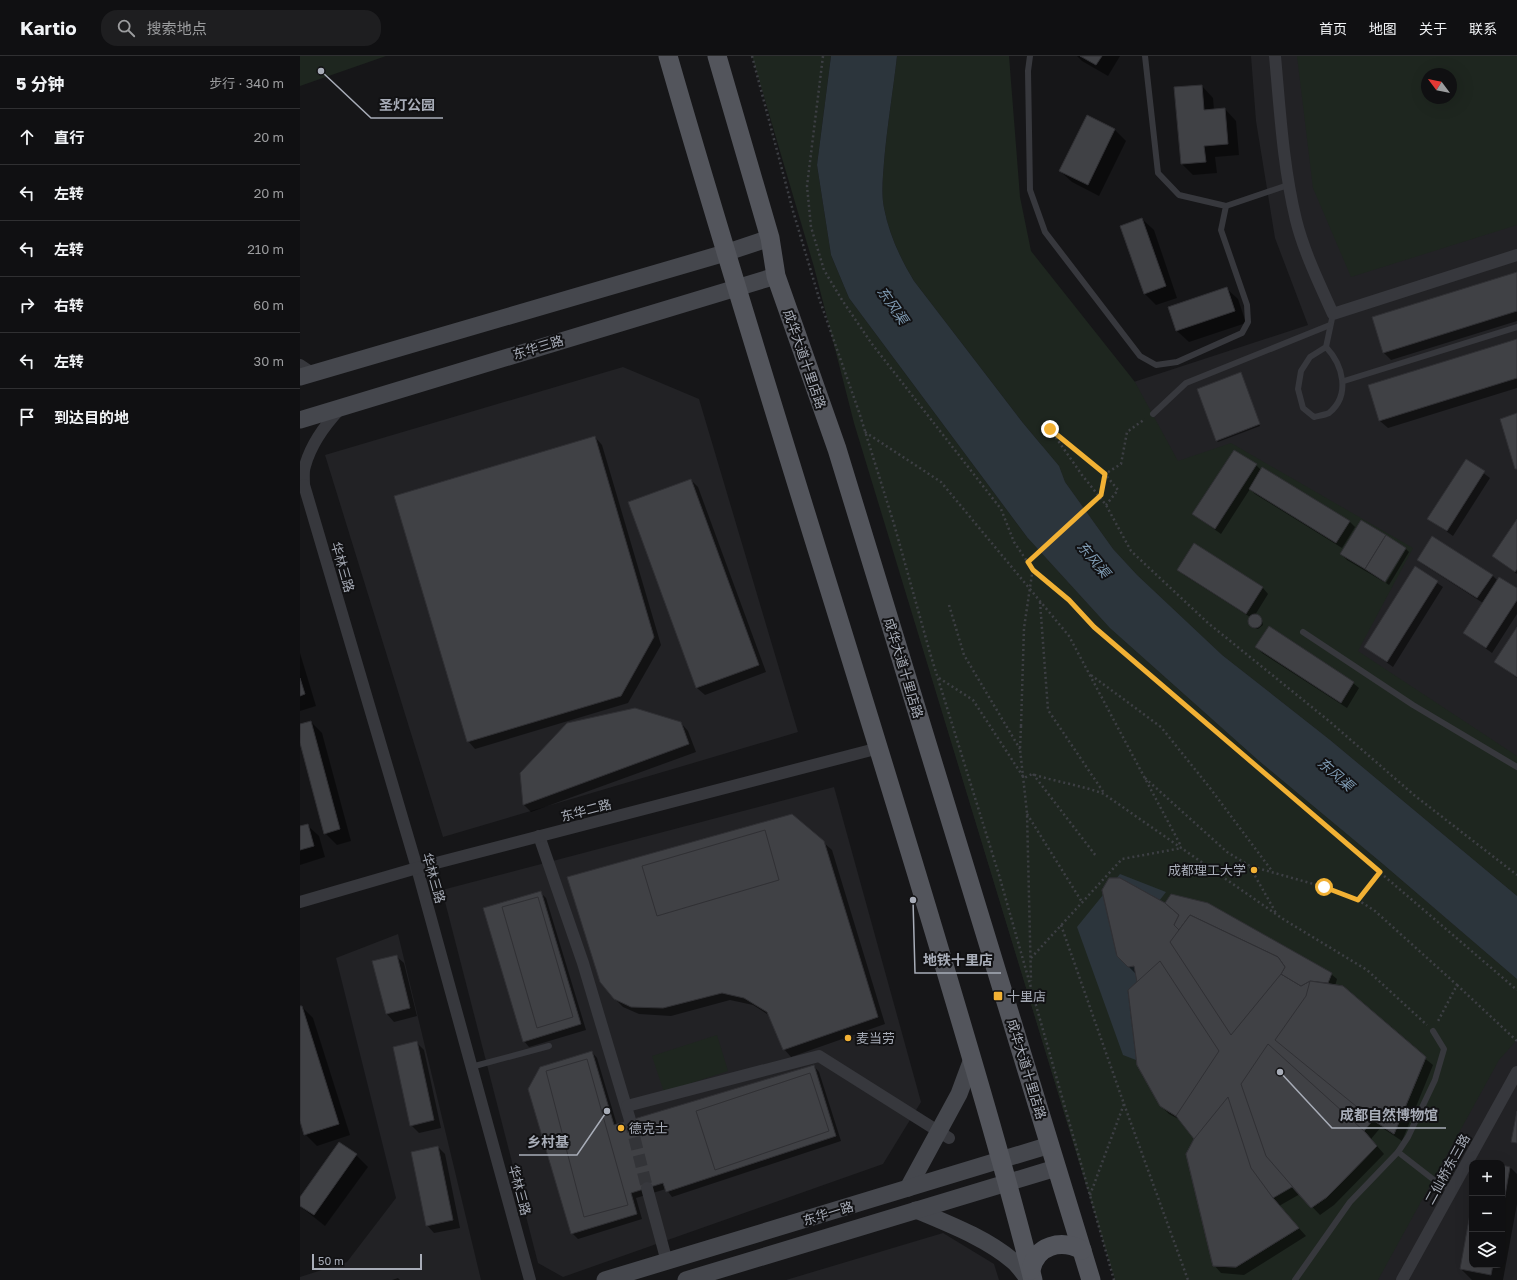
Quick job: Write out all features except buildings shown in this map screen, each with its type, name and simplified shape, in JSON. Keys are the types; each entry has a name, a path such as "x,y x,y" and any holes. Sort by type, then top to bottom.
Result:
{"main road":[{"path":"668,56 725,253 879,748 972,1059 1008,1182 1031,1277"},
{"name":"成华大道十里店路","path":"717,56 770,238 776,276 837,450 1091,1280"},
{"path":"1031,1277 1033,1261 1043,1249 1060,1244 1073,1245 1082,1250"}],"street":[{"path":"1275,56 1288,185 1296,221 1332,319 1517,255"},
{"path":"304,372 725,253 770,238"},
{"name":"东华三路","path":"300,420 776,276"},
{"path":"302,483 305,467 324,426 342,407"},
{"name":"华林三路","path":"302,483 417,868 530,1280"},
{"name":"东华二路","path":"300,902 417,868 879,748"},
{"path":"539,836 583,963 630,1120"},
{"path":"627,1106 819,1056 944,1135"},
{"path":"908,1188 944,1135 972,1059"},
{"name":"二仙桥东三路","path":"1402,1280 1517,1072"},
{"name":"东华一路","path":"606,1280 1050,1145"},
{"name":"东华一路","path":"686,1280 1056,1168"},
{"path":"647,1188 666,1262"},
{"path":"916,1210 955,1226 986,1244 1014,1262 1031,1277"}],"lane":[{"path":"1030,56 1028,72 1030,190 1045,232 1140,356 1156,365 1177,362 1242,333 1248,322 1247,305 1221,230 1226,206"},
{"path":"1145,56 1158,173 1179,195 1226,206 1288,185"},
{"path":"1326,347 1335,356 1344,381 1339,400 1328,414 1314,417 1303,408 1298,389 1301,371 1310,357 1326,347 1332,319"},
{"path":"1153,414 1186,383 1332,319"},
{"path":"1344,381 1517,328"},
{"path":"1303,632 1413,705 1517,767"},
{"path":"1296,1280 1350,1202 1398,1152 1408,1137 1434,1080 1444,1049 1433,1031"},
{"path":"471,1067 549,1046"},
{"path":"1398,1152 1434,1180 1452,1190"}],"path":[{"path":"752,56 793,211 819,298 865,431 894,524 938,678 1000,876 1114,1280"},
{"path":"823,56 807,186 811,227 824,270 842,300 872,344 1001,509 1014,542 1033,570 1069,600 1094,627 1517,990"},
{"path":"1028,562 1101,495 1105,474 1121,464 1126,432 1153,414"},
{"path":"1106,505 1118,490 1105,474 1050,429 1082,476 1106,505 1131,551 1208,623 1329,721 1414,795 1517,875"},
{"path":"865,431 940,482 1069,636 1182,848"},
{"path":"1031,986 1027,813 1020,748 1024,628 1033,570"},
{"path":"1040,601 1048,710 1104,794"},
{"path":"949,605 964,656 1020,748"},
{"path":"1090,674 1150,718 1166,733 1273,872"},
{"path":"938,678 973,700 1024,778"},
{"path":"1024,778 1032,774 1055,782 1085,786 1104,794 1278,915 1367,970 1433,1031 1457,985"},
{"path":"1032,774 1096,856"},
{"path":"1145,778 1227,852 1250,866 1324,887 1358,900 1375,911 1517,1041"},
{"path":"1027,813 1082,902"},
{"path":"1030,958 1122,859 1182,848"},
{"path":"1250,866 1278,915"},
{"path":"1358,900 1380,872"},
{"path":"1061,925 1188,1280"},
{"path":"1090,1196 1124,1104"}],"shaded area":[{"path":"300,56 386,56 300,86"},
{"path":"752,56 831,56 817,165 831,255 849,298 1027,537 1110,628 1258,760 1383,864 1517,979 1517,1040 1499,1060 1378,1280 1115,1280 854,423 814,267"},
{"path":"897,56 1009,56 1020,197 1031,251 1135,382 1178,461 1231,443 1413,548 1358,651 1517,756 1517,896 1330,740 1222,655 1137,575 1113,549 1065,482 1059,466 1023,423 914,281 904,264 892,236 886,218 883,197 885,149"},
{"name":"成都理工大学","path":"1251,56 1517,56 1517,1280 1115,1280 901,576 1027,537 1048,410 1308,325 1275,238 1256,121"},
{"path":"1297,56 1517,56 1517,225 1351,277 1313,188"},
{"path":"623,367 699,399 798,732 443,837 325,455"},
{"path":"834,787 921,1102 883,1164 563,1277 538,1263 442,890"},
{"path":"398,934 481,1280 300,1280 300,1277 347,1262 396,1198 336,958"},
{"path":"717,1035 728,1071 664,1092 652,1056"},
{"path":"943,1233 994,1264 999,1280 786,1280"}],"water":[{"name":"东风渠","path":"831,56 897,56 885,149 882,191 886,218 896,246 914,281 1023,423 1059,466 1065,482 1113,549 1137,575 1222,655 1330,740 1517,896 1517,979 1383,864 1258,760 1110,628 1027,537 849,298 831,255 817,165"},
{"path":"1120,874 1166,892 1130,939 1156,1047 1136,1060 1123,1055 1077,927"}],"tunnel":[{"path":"630,1120 647,1188"}],"place":[{"name":"圣灯公园","path":"321,71"},
{"name":"成都理工大学","path":"1254,870"},
{"name":"地铁十里店","path":"913,900"},
{"name":"十里店","path":"998,996"},
{"name":"麦当劳","path":"848,1038"},
{"name":"成都自然博物馆","path":"1280,1072"},
{"name":"乡村基","path":"607,1111"},
{"name":"德克士","path":"621,1128"}],"route":[{"path":"1050,429 1105,474 1101,495 1028,562 1033,570 1069,600 1094,627 1380,872 1358,900 1324,887"}]}
